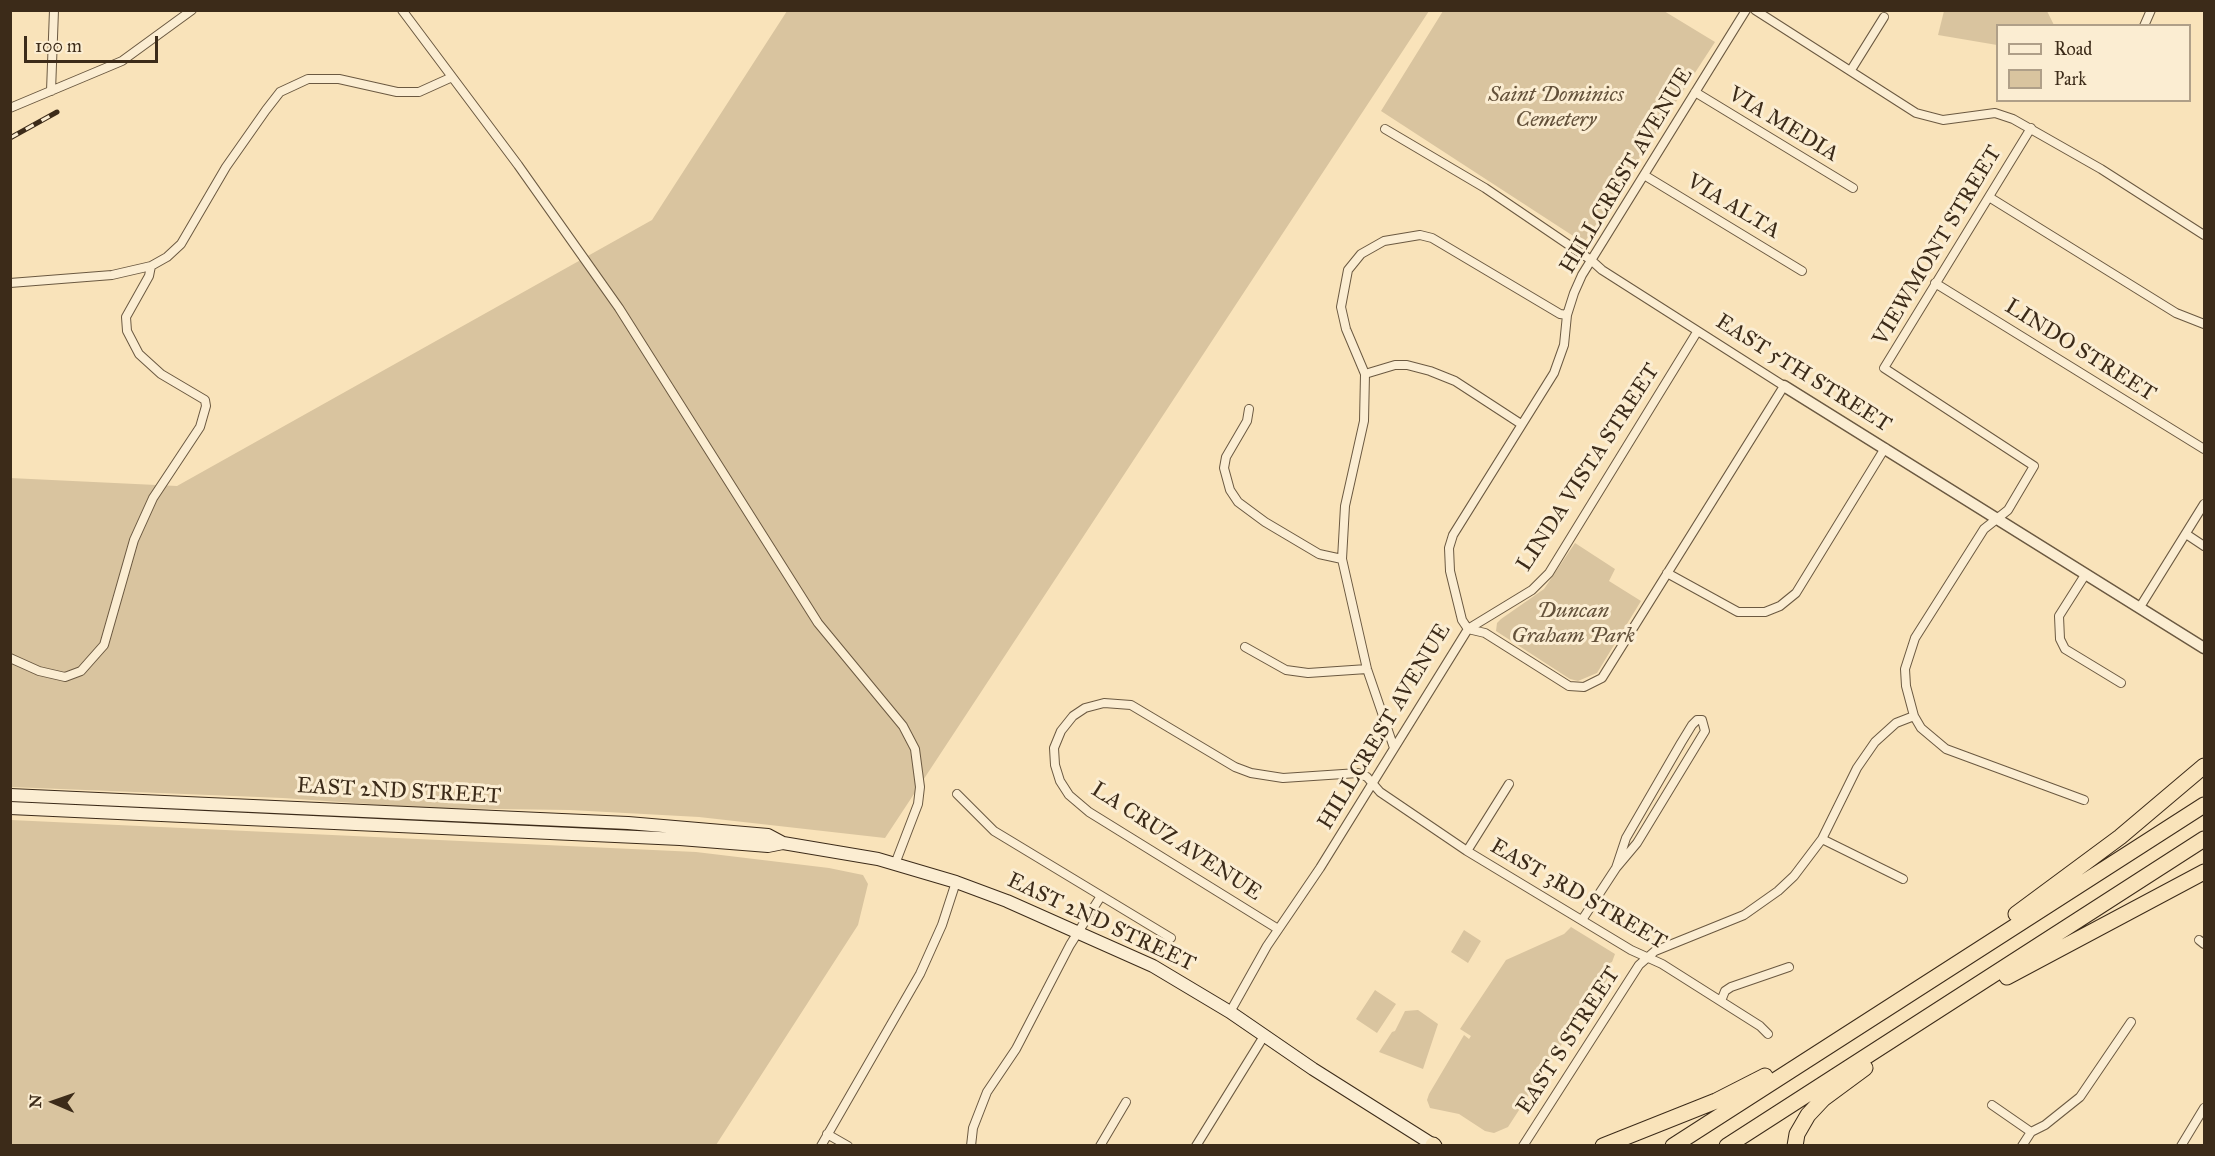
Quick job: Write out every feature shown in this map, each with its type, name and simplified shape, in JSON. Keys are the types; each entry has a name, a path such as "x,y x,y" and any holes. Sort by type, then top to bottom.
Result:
{"highway":[{"path":"1923,984 1965,950 2120,837 2205,766"},
{"path":"1673,1146 2205,804"},
{"path":"1727,1146 2205,839"},
{"path":"1957,998 1990,986 2205,873"},
{"path":"1795,1146 1797,1134 1808,1115 1823,1099 1898,1044 1920,1022"},
{"path":"1603,1146 1716,1101 1781,1067 1825,1048"}],"main road":[{"name":"EAST 2ND STREET","path":"10,795 638,824 768,834 783,843"},
{"name":"EAST 2ND STREET","path":"10,808 680,839 768,846 783,843 845,852 956,882 1079,931 1153,966 1230,1012 1434,1145"}],"street":[{"path":"51,92 54,10"},
{"path":"10,108 122,61 192,10"},
{"path":"402,10 450,78 518,165 637,334 818,623 903,726 915,748 920,787 918,804 895,864"},
{"name":"HILLCREST AVENUE","path":"1230,1012 1278,929 1320,868 1468,629 1462,620 1450,571 1449,548 1462,517 1558,363 1564,345 1574,293 1591,260 1746,10"},
{"path":"1755,10 1916,112 1943,120 1995,113 2031,128 2205,235"},
{"path":"2145,24 2151,10"},
{"path":"1851,70 1884,17"},
{"path":"10,283 112,275 151,266 167,257 181,244 226,167 280,92 308,78 339,79 397,92 419,92 450,78"},
{"name":"VIA MEDIA","path":"1695,92 1853,188"},
{"name":"VIEWMONT STREET","path":"1914,716 1906,686 1905,669 1909,652 1984,529 2008,510 2034,466 1884,368 2031,128"},
{"name":"EAST 5TH STREET","path":"1385,129 1470,179 1697,332 2205,648"},
{"name":"VIA ALTA","path":"1644,175 1802,271"},
{"path":"1989,197 2176,313 2205,324"},
{"path":"1394,748 1367,669 1342,560 1345,506 1364,421 1365,374 1346,328 1341,307 1348,270 1361,254 1384,241 1420,235 1432,238 1542,304 1560,314 1568,315"},
{"path":"10,658 39,671 65,677 81,671 104,645 135,540 148,508 177,459 200,428 206,406 205,400 162,374 139,354 127,331 126,317 149,276 151,266"},
{"name":"LINDO STREET","path":"1935,283 2205,449"},
{"name":"LINDA VISTA STREET","path":"1468,629 1532,590 1549,573 1697,332"},
{"path":"1365,374 1395,365 1407,365 1430,371 1455,381 1521,424"},
{"path":"1468,629 1485,633 1569,686 1584,687 1602,678 1784,386"},
{"path":"1250,409 1247,421 1226,458 1224,468 1230,490 1238,502 1265,522 1319,554 1342,560"},
{"path":"1667,573 1738,612 1765,612 1780,606 1796,593 1885,448"},
{"path":"2140,608 2205,504"},
{"path":"2186,534 2205,546"},
{"path":"2085,575 2059,616 2060,639 2065,649 2121,683"},
{"path":"1245,647 1286,670 1308,673 1367,669"},
{"name":"LA CRUZ AVENUE","path":"1278,929 1089,812 1070,795 1060,781 1055,765 1054,748 1061,731 1073,716 1085,708 1118,703 1131,705 1235,767 1251,773 1282,778 1353,773 1367,777 1373,784"},
{"path":"1648,957 1655,951 1726,924 1763,903 1794,876 1822,839 1857,768 1875,742 1896,723 1914,716 1931,738 1946,749 2084,800"},
{"path":"1582,920 1616,868 1637,843 1705,731 1702,720 1692,725 1681,743 1626,838 1616,868"},
{"name":"EAST 3RD STREET","path":"1373,784 1380,792 1467,851 1631,950 1648,957 1721,1001 1768,1034"},
{"path":"1467,851 1509,784"},
{"path":"957,794 994,831 1171,938"},
{"path":"1822,839 1903,879"},
{"path":"821,1146 920,974 942,925 956,882"},
{"path":"971,1146 973,1128 987,1092 1016,1049 1079,931 1101,896"},
{"name":"EAST S STREET","path":"1522,1146 1639,965 1648,957"},
{"path":"1721,1001 1725,991 1731,987 1789,967"},
{"path":"2022,1146 2031,1132 2045,1125 2080,1097 2131,1022"},
{"path":"1196,1146 1264,1036"},
{"path":"1100,1146 1126,1102"},
{"path":"1992,1105 2031,1132"},
{"path":"2181,1146 2205,1108"},
{"path":"827,1134 848,1146"}],"green space":[{"path":"787,11 1429,11 885,838 699,817 570,810 426,808 283,798 11,787 10,478 177,486 652,220"},
{"name":"Saint Dominics Cemetery","path":"1443,11 1664,11 1715,42 1584,243 1381,111"},
{"path":"1944,11 2047,11 2054,24 1996,24 1996,45 1938,35"},
{"name":"Duncan Graham Park","path":"1575,543 1615,569 1609,581 1641,601 1597,673 1578,681 1570,679 1496,631 1497,623 1501,619 1544,589"},
{"path":"11,820 696,852 829,868 863,875 868,884 858,925 716,1145 11,1145"},
{"path":"1571,927 1615,954 1612,962 1607,964 1608,978 1605,985 1595,993 1508,1127 1494,1133 1485,1131 1459,1114 1430,1108 1427,1100 1429,1094 1464,1035 1469,1039 1471,1036 1460,1029 1506,960 1564,934"},
{"path":"1464,930 1481,941 1468,963 1451,952"},
{"path":"1375,990 1396,1004 1377,1033 1356,1019"},
{"path":"1418,1010 1438,1024 1423,1069 1379,1052 1395,1031 1405,1011"}],"railway":[{"path":"10,138 57,112"}]}
